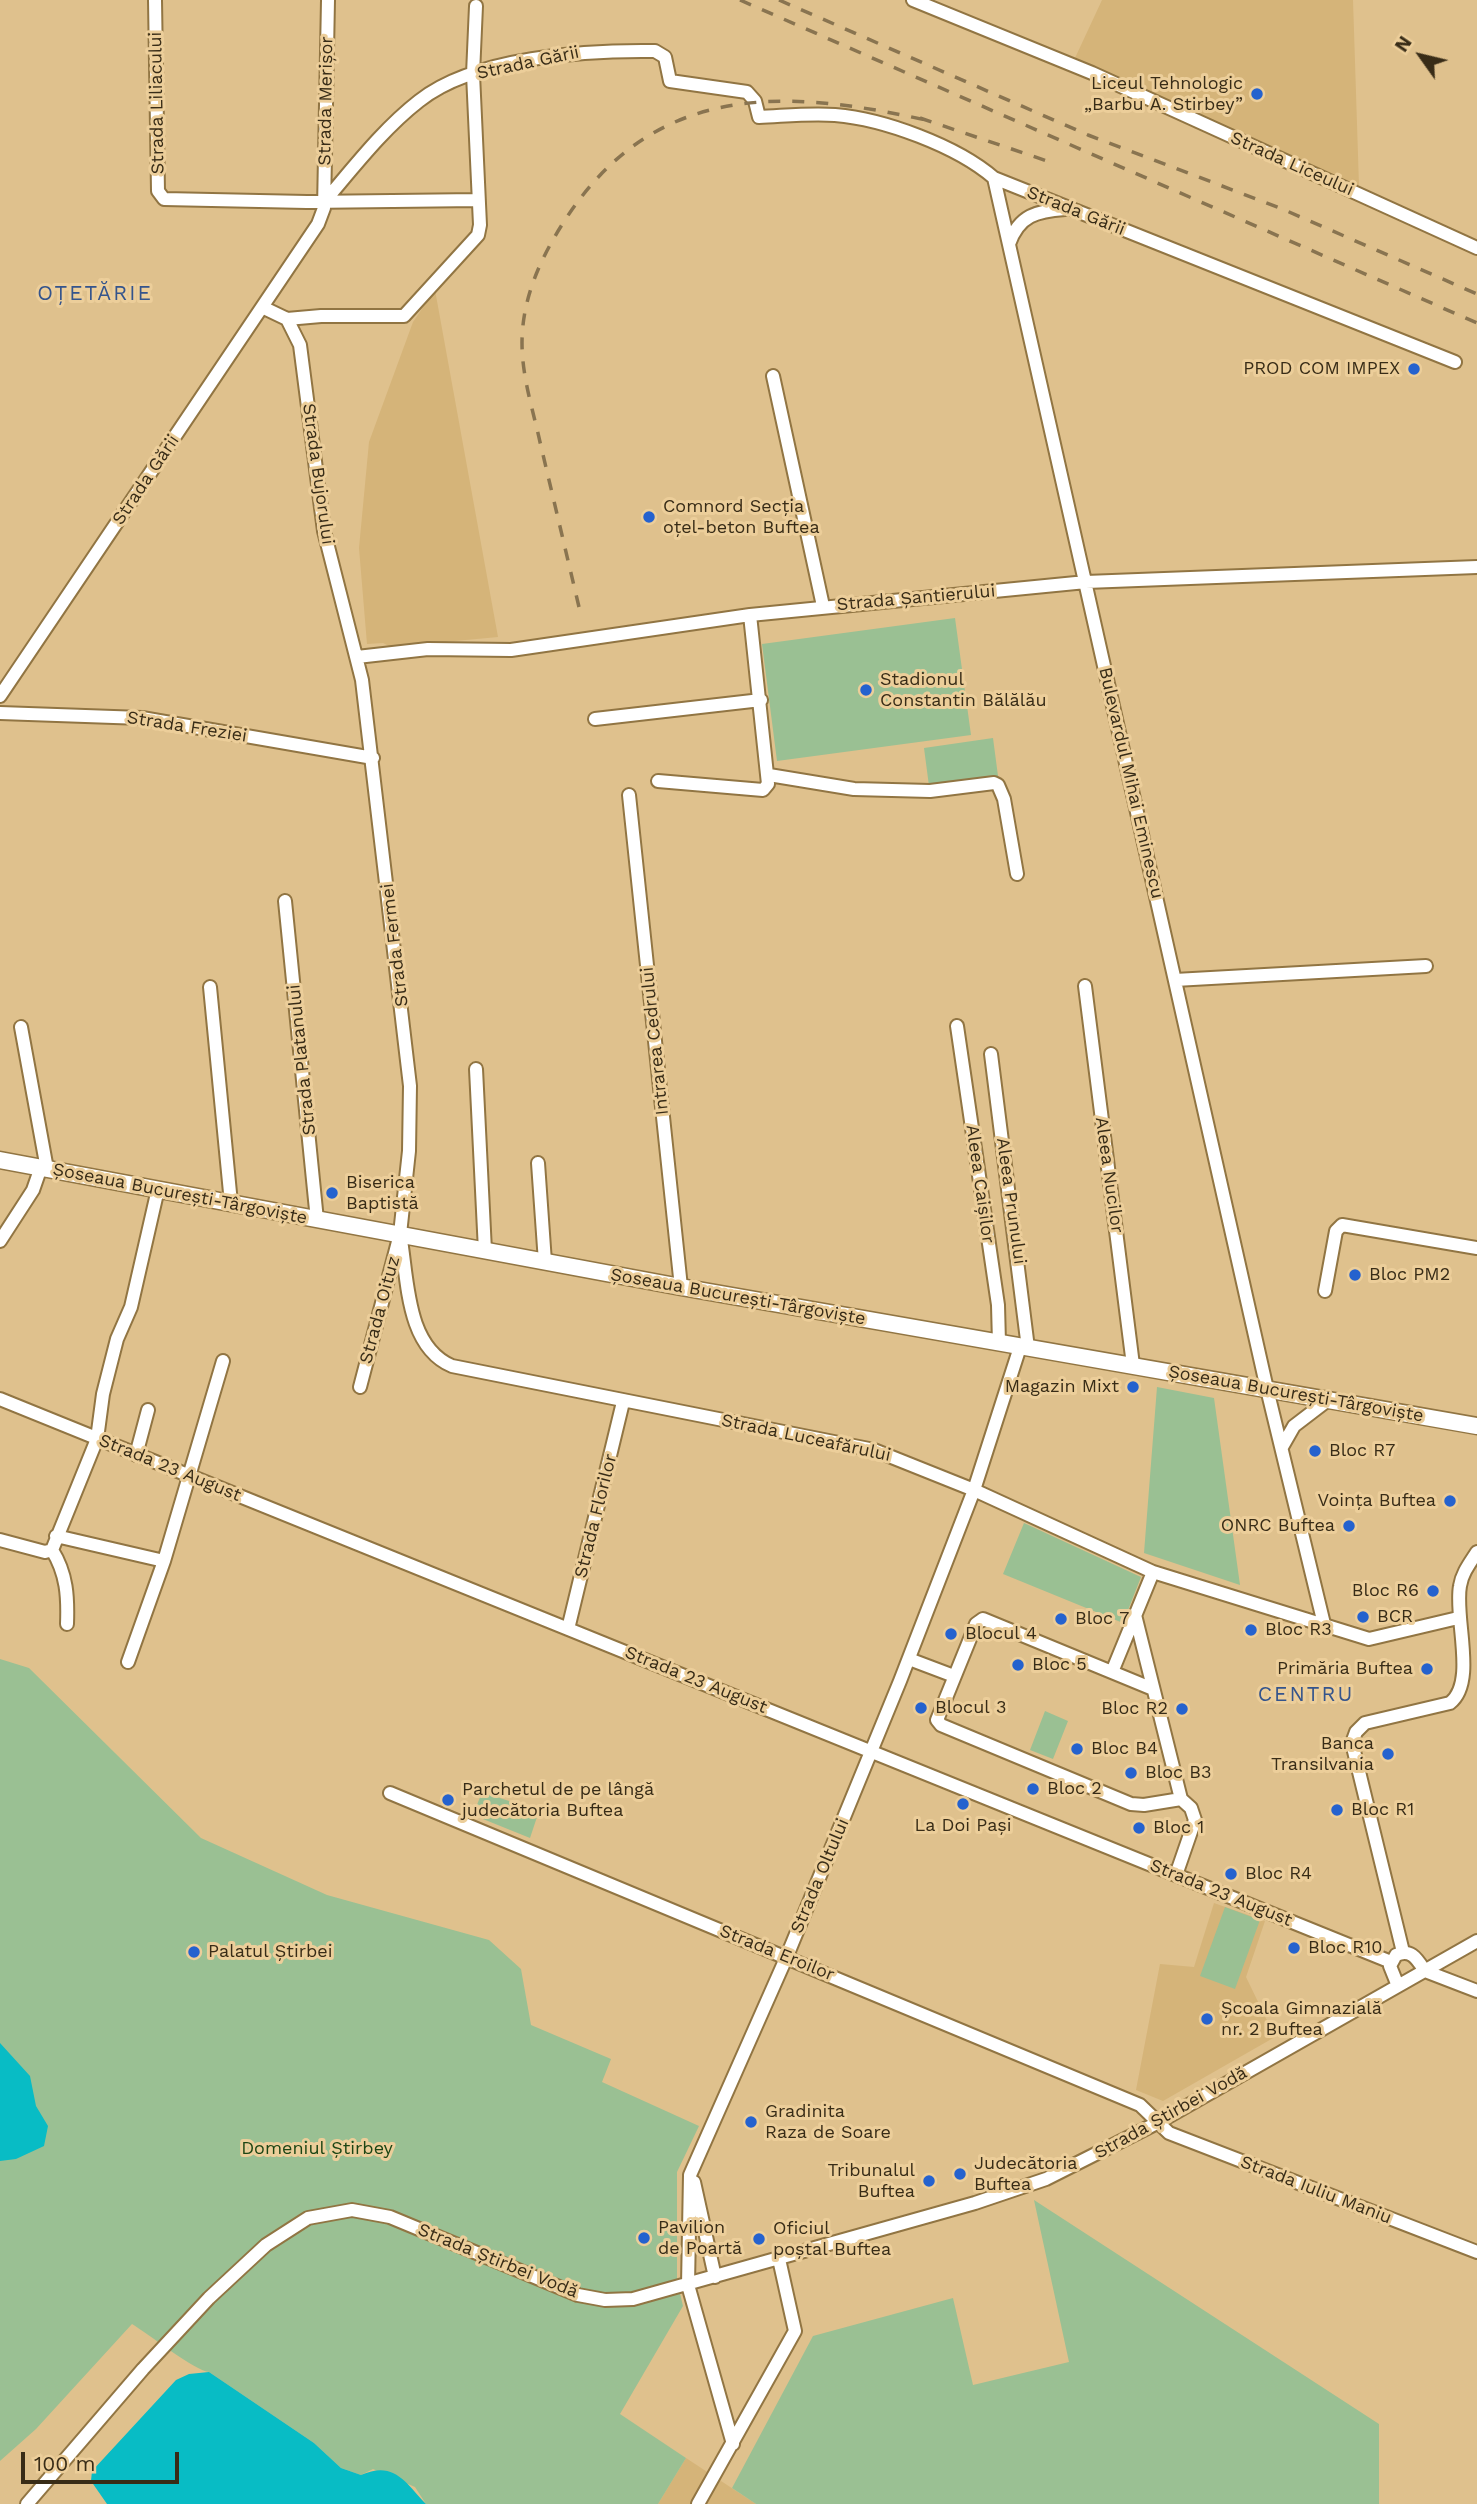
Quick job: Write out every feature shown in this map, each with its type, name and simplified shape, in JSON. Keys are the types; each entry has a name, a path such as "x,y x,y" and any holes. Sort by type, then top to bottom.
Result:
{"main road":[{"name":"Șoseaua București-Târgoviște","path":"0,1160 681,1287 1477,1426"}],"street":[{"name":"Strada Liliacului","path":"155,0 159,191 168,201 324,202"},
{"name":"Strada Merișor","path":"324,202 328,0"},
{"name":"Strada Liceului","path":"913,0 1092,73 1477,248"},
{"path":"262,307 287,319 321,316 398,317 408,313 434,279 478,234 473,74 476,6"},
{"name":"Strada Gării","path":"0,696 313,233 324,202 412,107 447,83 473,74 570,52 655,51 665,57 670,80 744,91 755,101 759,117 833,115 868,120 966,157 994,178 1455,362"},
{"name":"Bulevardul Mihai Eminescu","path":"994,178 1267,1389 1324,1624"},
{"path":"324,202 478,200"},
{"path":"1009,244 1018,224 1025,217 1037,211 1069,208"},
{"name":"Strada Bujorului","path":"287,319 300,345 324,531 339,598 358,657"},
{"path":"773,376 823,606"},
{"name":"Strada Șantierului","path":"358,657 428,649 511,650 823,606 1086,582 1477,568"},
{"path":"658,782 763,790 769,775 750,615"},
{"name":"Strada Fermei","path":"358,657 373,758 410,1086 409,1151 400,1234"},
{"path":"595,719 761,700"},
{"name":"Strada Freziei","path":"0,713 142,718 373,758"},
{"path":"769,775 854,789 918,791 993,783 998,785 1004,799 1017,874"},
{"name":"Intrarea Cedrului","path":"629,795 681,1287"},
{"name":"Strada Platanului","path":"285,901 317,1220"},
{"path":"1175,980 1426,966"},
{"name":"Aleea Nucilor","path":"1085,986 1133,1365"},
{"path":"210,987 231,1203"},
{"name":"Aleea Caișilor","path":"957,1026 998,1305 999,1343"},
{"path":"0,1241 44,1168 21,1027"},
{"name":"Aleea Prunului","path":"991,1054 1024,1347"},
{"path":"476,1069 485,1251"},
{"path":"538,1163 545,1262"},
{"path":"68,1624 68,1592 62,1566 52,1550 97,1439 103,1394 121,1327 131,1307 158,1189"},
{"path":"1325,1291 1336,1231 1342,1225 1477,1248"},
{"name":"Strada Oituz","path":"360,1387 400,1234"},
{"name":"Strada Luceafărului","path":"400,1234 418,1330 428,1350 436,1357 469,1370 858,1446 891,1456 974,1490 1153,1572 1369,1639 1458,1618"},
{"name":"Strada Oltului","path":"733,2444 688,2285 689,2179 787,1956 872,1751 974,1490 1024,1347"},
{"path":"128,1662 191,1477 192,1461 223,1361"},
{"path":"1283,1447 1303,1417 1328,1400"},
{"name":"Strada Florilor","path":"568,1629 623,1402"},
{"name":"Strada 23 August","path":"1,1403 97,1439 1391,1962"},
{"path":"136,1455 148,1410"},
{"path":"56,1536 164,1561"},
{"path":"0,1540 46,1552 52,1550"},
{"path":"1404,1952 1352,1743 1360,1727 1383,1717 1455,1699 1461,1688 1464,1671 1458,1618 1461,1580 1477,1552"},
{"path":"1112,1672 1153,1572"},
{"path":"1135,1615 1181,1799 1191,1808 1195,1820 1176,1875"},
{"path":"1153,1689 982,1619 976,1624 938,1717 941,1725 1131,1804 1144,1805 1181,1799"},
{"path":"909,1659 954,1676"},
{"name":"Strada Eroilor","path":"390,1793 1140,2105 1157,2123"},
{"name":"Strada Știrbei Vodă","path":"27,2504 193,2314 266,2245 308,2218 331,2211 352,2210 390,2217 591,2299 633,2299 1020,2189 1076,2165 1157,2123 1477,1941"},
{"path":"1398,1986 1390,1971 1391,1962 1404,1952"},
{"path":"1404,1952 1412,1954 1425,1971 1477,1991"},
{"name":"Strada Iuliu Maniu","path":"1157,2123 1169,2133 1477,2252"},
{"path":"692,2168 715,2277"},
{"path":"698,2504 795,2331 779,2259"}],"shaded area":[{"name":"Liceul Tehnologic „Barbu A. Stirbey”","path":"1102,0 1353,0 1359,186 1075,58"},
{"path":"435,290 498,637 391,647 383,643 367,644 359,548 369,442 413,322"},
{"name":"Școala Gimnazială nr. 2 Buftea","path":"1214,1903 1265,1921 1246,1977 1275,2037 1163,2101 1136,2090 1160,1964 1194,1967"},
{"path":"686,2458 756,2504 658,2504"}],"green space":[{"name":"Stadionul Constantin Bălălău","path":"955,618 971,735 777,761 762,644"},
{"path":"993,738 998,776 929,786 924,748"},
{"path":"1157,1387 1214,1398 1240,1585 1144,1553"},
{"path":"1024,1523 1141,1577 1123,1623 1003,1574"},
{"name":"Domeniul Știrbey","path":"0,1659 29,1668 201,1838 327,1895 489,1940 521,1969 531,2025 611,2059 602,2082 699,2126 677,2172 677,2281 683,2306 620,2414 686,2458 658,2504 426,2504 415,2487 373,2469 361,2475 341,2468 314,2443 132,2324 36,2429 0,2461"},
{"path":"1045,1711 1068,1721 1053,1759 1030,1750"},
{"path":"482,1792 539,1811 530,1838 473,1815"},
{"path":"1225,1907 1260,1920 1235,1989 1200,1976"},
{"path":"1034,2200 1379,2424 1379,2504 756,2504 732,2488 813,2336 953,2298 973,2385 1069,2362"}],"water":[{"path":"0,2043 30,2076 36,2106 48,2126 44,2146 16,2159 0,2161"},
{"path":"209,2372 314,2443 341,2468 361,2475 382,2470 391,2472 426,2504 107,2504 91,2481 92,2471 176,2380 189,2374"}],"railway":[{"path":"740,0 1477,323"},
{"path":"779,0 1088,135 1280,208 1477,294"},
{"path":"579,607 528,393 522,343 525,310 534,279 565,220 601,174 640,141 683,119 728,106 776,101 826,103 930,121"},
{"path":"920,118 1056,164"}],"place":[{"name":"Liceul Tehnologic „Barbu A. Stirbey”","path":"1257,94"},
{"name":"PROD COM IMPEX","path":"1414,369"},
{"name":"Comnord Secția oțel-beton Buftea","path":"649,517"},
{"name":"Stadionul Constantin Bălălău","path":"866,690"},
{"name":"Biserica Baptistă","path":"332,1193"},
{"name":"Bloc PM2","path":"1355,1275"},
{"name":"Magazin Mixt","path":"1133,1387"},
{"name":"Bloc R7","path":"1315,1451"},
{"name":"Voința Buftea","path":"1450,1501"},
{"name":"ONRC Buftea","path":"1349,1526"},
{"name":"Bloc R6","path":"1433,1591"},
{"name":"BCR","path":"1363,1617"},
{"name":"Bloc 7","path":"1061,1619"},
{"name":"Bloc R3","path":"1251,1630"},
{"name":"Blocul 4","path":"951,1634"},
{"name":"Bloc 5","path":"1018,1665"},
{"name":"Primăria Buftea","path":"1427,1669"},
{"name":"Blocul 3","path":"921,1708"},
{"name":"Bloc R2","path":"1182,1709"},
{"name":"Bloc B4","path":"1077,1749"},
{"name":"Banca Transilvania","path":"1388,1754"},
{"name":"Bloc B3","path":"1131,1773"},
{"name":"Bloc 2","path":"1033,1789"},
{"name":"Parchetul de pe lângă judecătoria Buftea","path":"448,1800"},
{"name":"La Doi Pași","path":"963,1804"},
{"name":"Bloc R1","path":"1337,1810"},
{"name":"Bloc 1","path":"1139,1828"},
{"name":"Bloc R4","path":"1231,1874"},
{"name":"Bloc R10","path":"1294,1948"},
{"name":"Palatul Știrbei","path":"194,1952"},
{"name":"Școala Gimnazială nr. 2 Buftea","path":"1207,2019"},
{"name":"Gradinita Raza de Soare","path":"751,2122"},
{"name":"Judecătoria Buftea","path":"960,2174"},
{"name":"Tribunalul Buftea","path":"929,2181"},
{"name":"Pavilion de Poartă","path":"644,2238"},
{"name":"Oficiul poștal Buftea","path":"759,2239"}],"district":[{"name":"OȚETĂRIE","path":"95,294"},
{"name":"CENTRU","path":"1306,1695"}]}
